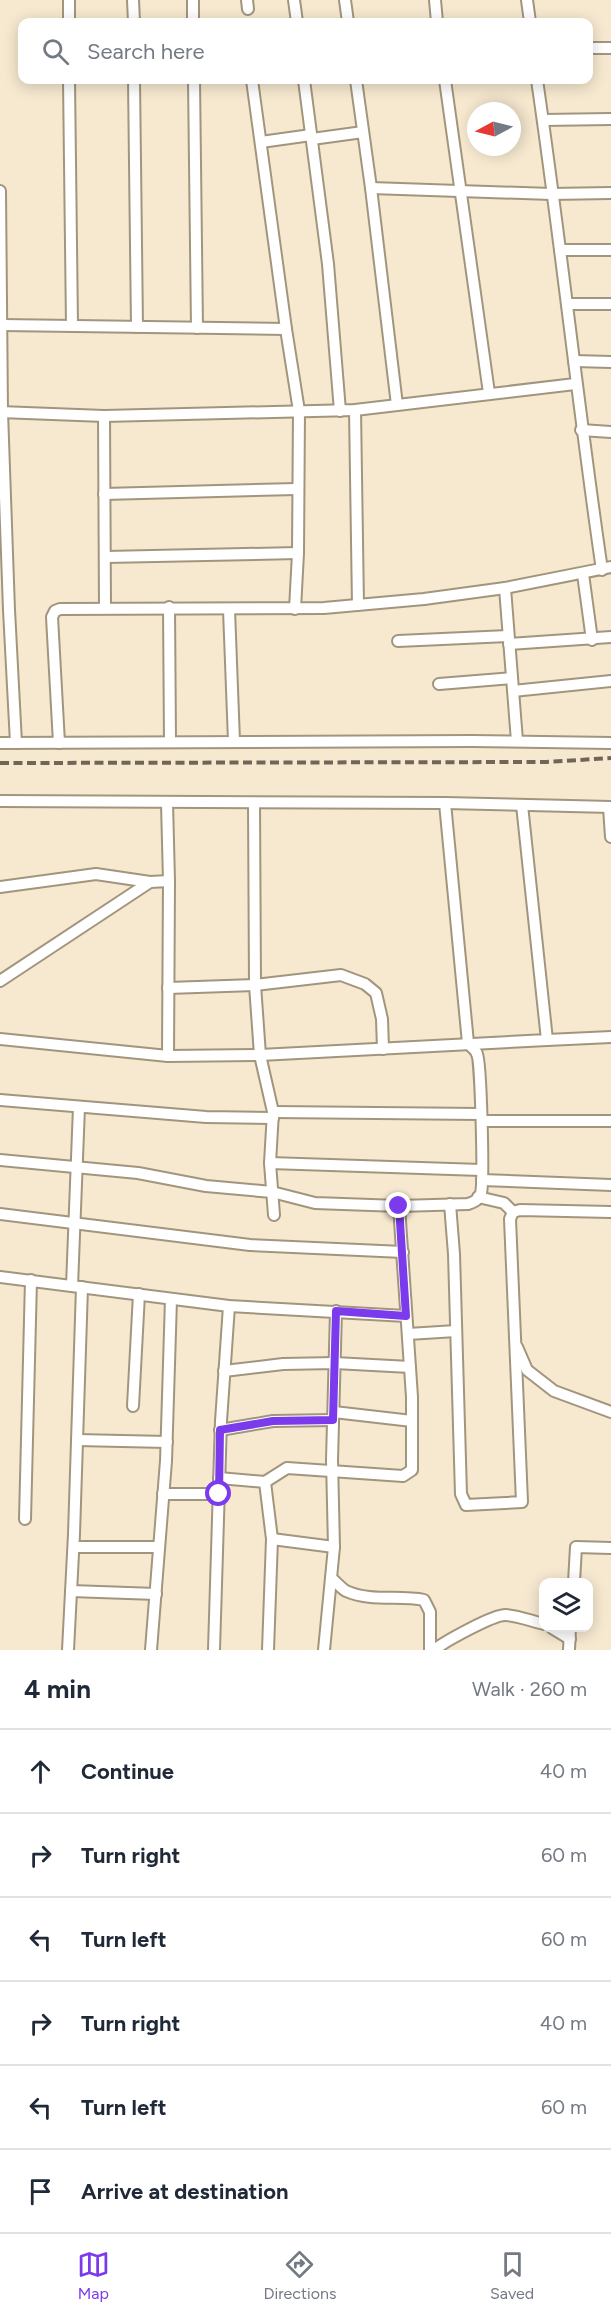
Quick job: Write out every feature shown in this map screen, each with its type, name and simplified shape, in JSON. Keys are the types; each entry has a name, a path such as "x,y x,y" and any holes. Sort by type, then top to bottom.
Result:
{"street":[{"path":"69,0 69,18"},
{"path":"133,0 134,18"},
{"path":"193,0 193,18"},
{"path":"294,0 296,18"},
{"path":"345,0 347,18"},
{"path":"435,0 437,18"},
{"path":"527,0 529,18"},
{"path":"593,48 611,48"},
{"path":"69,84 72,326"},
{"path":"134,84 137,327"},
{"path":"194,84 197,328"},
{"path":"253,84 299,411 298,553 295,609"},
{"path":"305,84 328,264 340,411"},
{"path":"357,84 397,405"},
{"path":"446,84 489,393"},
{"path":"59,742 52,617 55,611 60,609 169,607 229,610 358,605 505,588 606,569 581,430 538,84"},
{"path":"543,120 611,119"},
{"path":"261,142 363,132"},
{"path":"371,188 551,194 611,193"},
{"path":"0,191 1,412 16,742"},
{"path":"560,250 611,250"},
{"path":"567,304 611,304"},
{"path":"1,319 72,326 286,329"},
{"path":"574,361 611,362"},
{"path":"1,412 104,416 340,411 575,384"},
{"path":"355,410 358,605"},
{"path":"104,416 105,608"},
{"path":"581,430 611,432"},
{"path":"104,494 297,489"},
{"path":"106,557 298,553"},
{"path":"583,574 592,640"},
{"path":"505,588 517,741"},
{"path":"169,607 170,742"},
{"path":"229,610 234,741"},
{"path":"398,641 592,640 611,637"},
{"path":"439,684 512,678"},
{"path":"513,691 611,681"},
{"path":"0,742 517,741 611,743"},
{"path":"0,801 610,807 611,837"},
{"path":"167,803 168,1056"},
{"path":"254,803 255,985 260,1055 273,1115 270,1163 274,1215"},
{"path":"0,1160 138,1173 206,1186 272,1192 315,1203 399,1206 468,1204 478,1197 481,1193 482,1175 478,1054 468,1043 445,804"},
{"path":"522,805 547,1040"},
{"path":"0,887 96,874 150,882 169,881"},
{"path":"0,981 150,882"},
{"path":"168,988 255,985 340,975 365,984 376,993 382,1019 383,1049"},
{"path":"0,1039 168,1056 260,1055 611,1037"},
{"path":"0,1100 206,1117 273,1115 611,1121"},
{"path":"68,1650 77,1440 75,1225 80,1107"},
{"path":"270,1163 611,1185"},
{"path":"478,1197 504,1203 513,1212"},
{"path":"450,1204 454,1254 461,1494 466,1505 522,1502 509,1235 513,1212"},
{"path":"219,1478 265,1482 287,1468 333,1473 403,1476 412,1470 410,1367 399,1206"},
{"path":"513,1212 531,1209 611,1212"},
{"path":"0,1214 250,1245 403,1252"},
{"path":"0,1276 229,1306 406,1316"},
{"path":"25,1519 31,1280"},
{"path":"133,1406 139,1294"},
{"path":"151,1650 167,1442 171,1299"},
{"path":"214,1650 220,1430 229,1306"},
{"path":"324,1650 334,1547 336,1311"},
{"path":"408,1334 456,1331"},
{"path":"515,1344 527,1370 554,1391 611,1412"},
{"path":"224,1371 284,1364 335,1363 410,1367"},
{"path":"220,1430 273,1421 334,1416 412,1421"},
{"path":"77,1440 167,1442"},
{"path":"265,1482 272,1539 268,1650"},
{"path":"164,1494 219,1494"},
{"path":"272,1539 334,1547"},
{"path":"74,1547 159,1547"},
{"path":"574,1578 576,1547 611,1548"},
{"path":"331,1578 346,1591 372,1596 424,1600 430,1612 432,1650"},
{"path":"71,1591 156,1594"},
{"path":"432,1650 504,1614 539,1623"}],"railway":[{"path":"0,763 546,762 611,758"}],"route":[{"path":"219,1494 220,1430 273,1421 333,1420 336,1311 406,1316 399,1206"}]}
